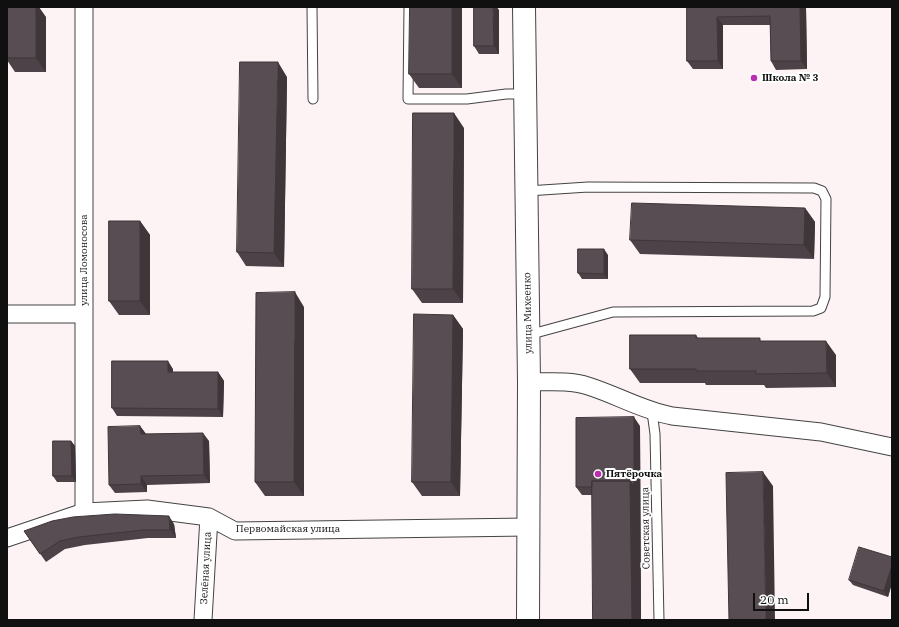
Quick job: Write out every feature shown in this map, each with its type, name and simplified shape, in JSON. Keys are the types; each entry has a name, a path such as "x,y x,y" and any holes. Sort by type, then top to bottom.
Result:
{"street":[{"name":"улица Ломоносова","path":"84,7 84,512"},
{"name":"улица Михеенко","path":"524,7 529,382 528,620"},
{"path":"7,314 84,314"},
{"path":"529,382 559,382 587,386 652,412 821,432 892,447"},
{"name":"Первомайская улица","path":"7,538 84,512 147,509 209,517 235,531 528,527"},
{"name":"Зелёная улица","path":"203,620 209,517"}],"lane":[{"path":"312,7 312,99"},
{"path":"408,7 408,99 467,99 506,94 525,94"},
{"path":"527,191 588,187 814,188 822,191 826,199 826,297 821,308 813,311 613,312 563,327 528,335"},
{"name":"Советская улица","path":"652,412 655,434 659,620"}],"building":[{"path":"7,7 36,7 36,58 7,58"},
{"path":"410,7 452,7 452,74 409,74"},
{"path":"474,7 493,7 494,46 474,46"},
{"path":"687,7 800,7 801,61 771,61 770,16 717,17 718,61 687,61"},
{"path":"240,62 278,62 274,253 237,252"},
{"path":"413,113 454,113 453,289 412,289"},
{"path":"632,203 805,208 804,245 630,240"},
{"path":"109,221 140,221 140,301 109,301"},
{"path":"578,249 604,249 604,274 578,273"},
{"path":"295,292 294,482 255,482 256,293"},
{"path":"414,314 453,315 451,482 412,482"},
{"path":"630,335 696,335 696,338 760,338 760,341 826,341 827,373 756,374 756,371 630,369"},
{"path":"112,361 168,361 168,372 218,372 218,409 112,408"},
{"path":"634,417 634,486 630,481 592,481 592,487 576,487 576,418"},
{"path":"140,426 141,434 203,433 204,475 141,476 141,484 109,485 108,427"},
{"path":"53,441 71,441 72,476 53,476"},
{"path":"763,472 766,620 729,620 726,473"},
{"path":"592,481 630,481 632,620 593,620"},
{"path":"115,514 169,516 170,530 143,530 79,537 60,541 40,554 24,531 52,521 73,517"},
{"path":"859,547 892,557 892,565 884,591 849,580"}],"place":[{"name":"Школа № 3","path":"754,78"},
{"name":"Пятёрочка","path":"598,474"}]}
